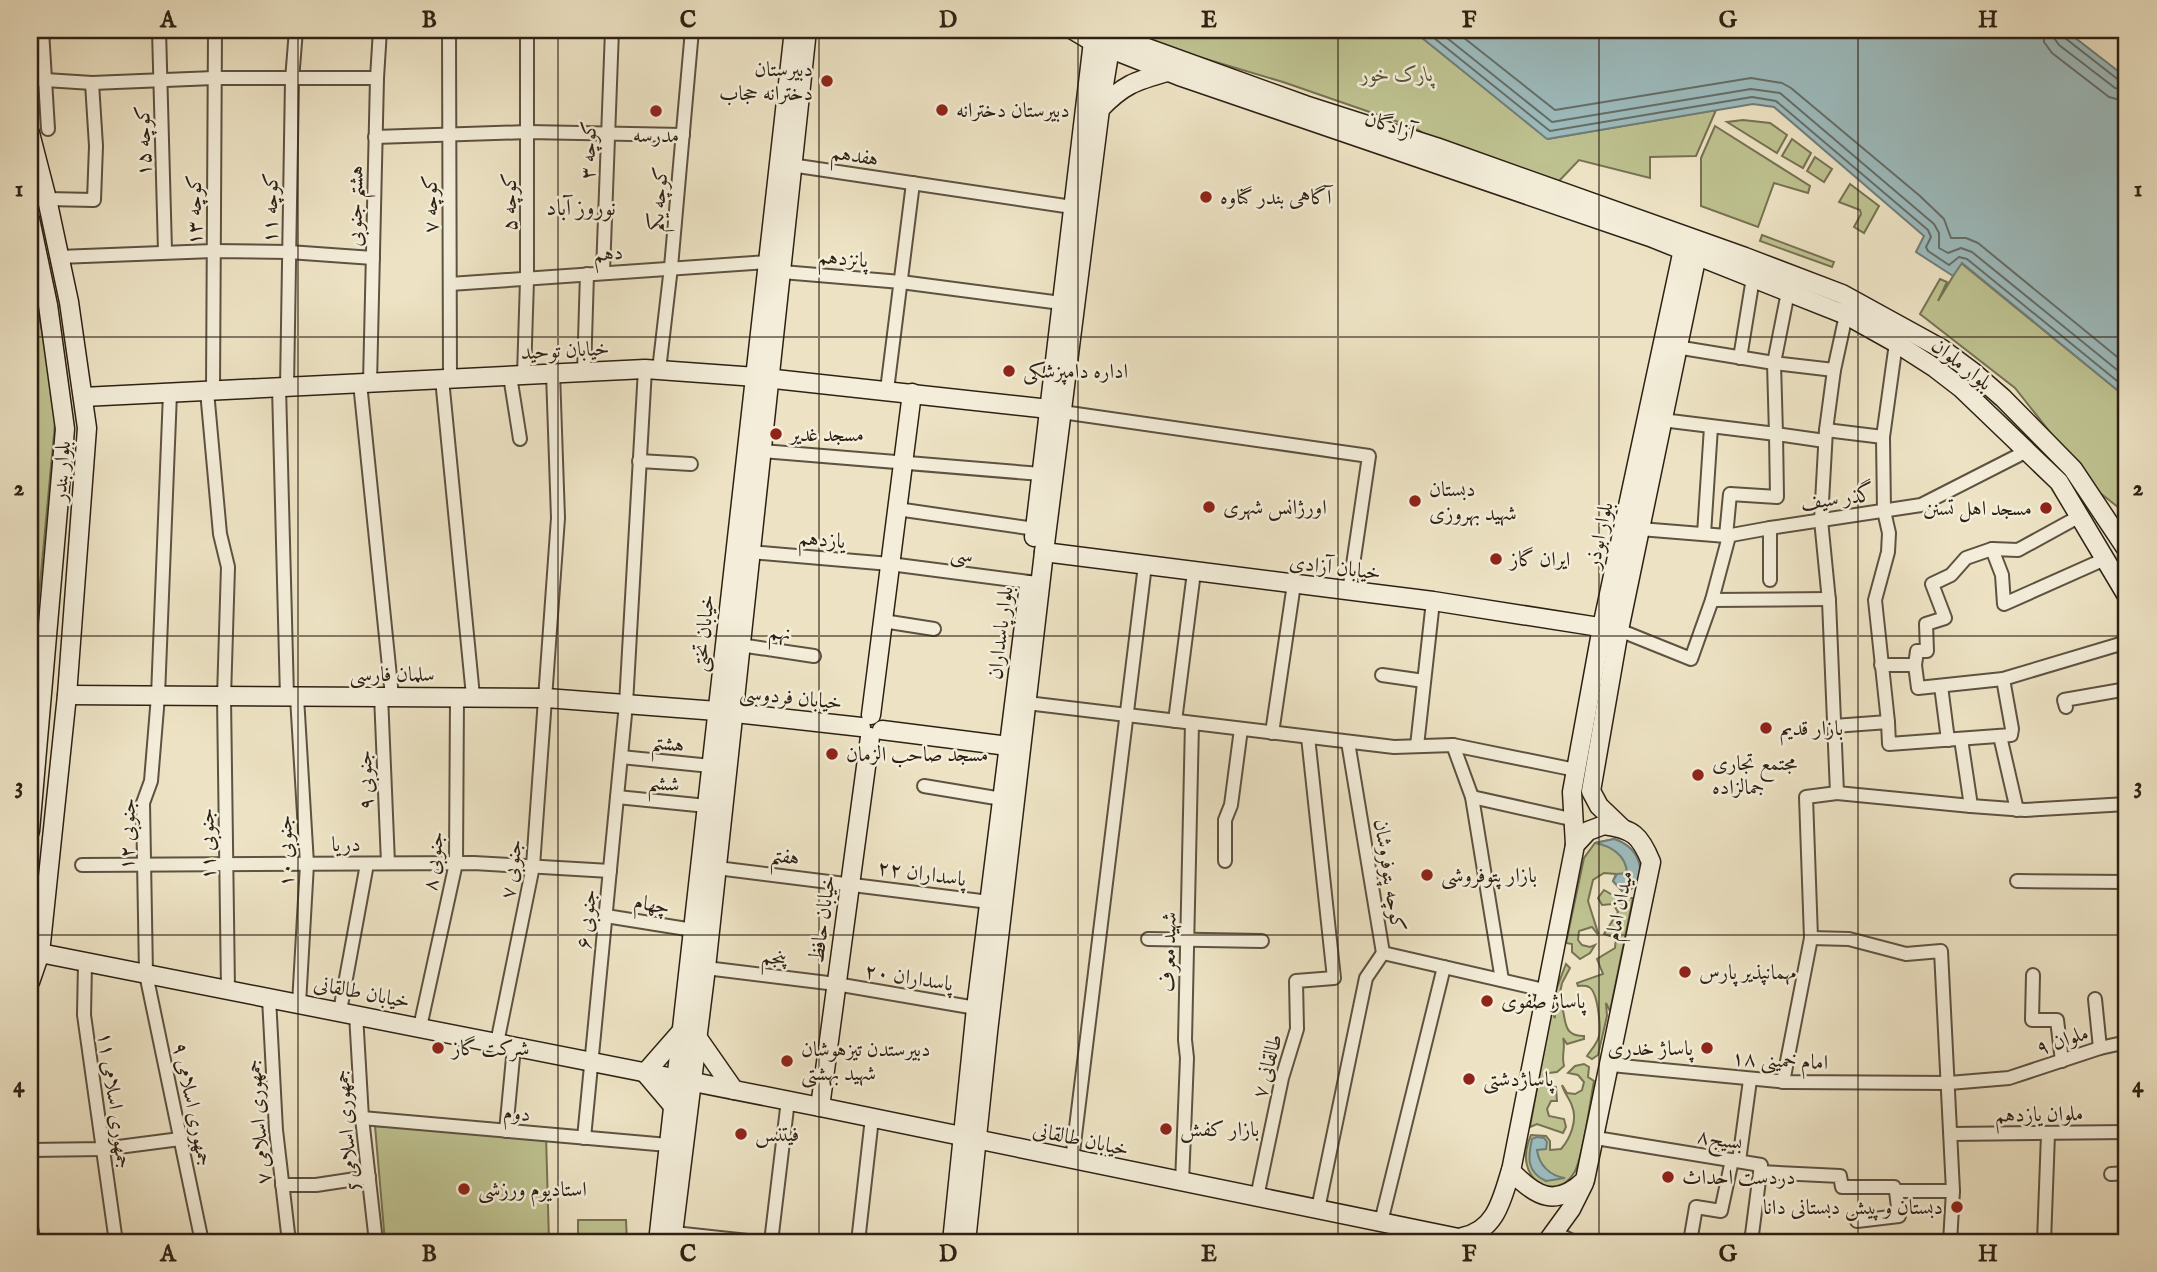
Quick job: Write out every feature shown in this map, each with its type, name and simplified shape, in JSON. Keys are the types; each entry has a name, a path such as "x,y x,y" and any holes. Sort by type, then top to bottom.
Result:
{"main road":[{"name":"خیابان تختی","path":"688,1035 706,968 716,868 725,713 776,267 794,30"},
{"name":"خیابان تختی","path":"776,267 807,30"},
{"name":"آزادگان","path":"1073,30 1105,36 1436,147 1691,246"},
{"name":"آزادگان","path":"1105,36 1167,72 1299,119 1691,246"},
{"name":"بلوار پاسداران","path":"966,1242 976,1008 991,946 989,902 1041,474 1056,411 1061,303 1072,207 1083,185 1100,109 1105,36"},
{"name":"بلوار پاسداران","path":"952,1242 970,1139 991,946 1027,703 1056,411 1083,185 1105,36"},
{"path":"1100,109 1132,82 1167,72"},
{"name":"بلوار بندر","path":"30,133 60,257 87,428 67,695 40,953 30,982"},
{"name":"بلوار بندر","path":"30,219 48,305 65,429 30,831"},
{"name":"بلوار ملوان","path":"1691,246 1753,278 1846,315 1896,343 1961,388 2059,482 2127,596"},
{"name":"بلوار ملوان","path":"1691,246 1842,294 1952,357 2022,416 2073,469 2127,550"},
{"name":"بلوار ابوذر","path":"1574,845 1572,792 1576,770 1611,629 1640,528 1676,346 1691,246"},
{"name":"بلوار ابوذر","path":"1591,791 1611,629 1691,246"},
{"name":"خیابان توحید","path":"83,397 652,370 764,377 1056,411"},
{"name":"خیابان تختی","path":"673,1238 693,930 711,766 740,645 762,451 764,377"},
{"name":"خیابان حافظ","path":"820,1107 912,393"},
{"name":"خیابان آزادی","path":"1044,552 1433,601 1611,629"},
{"path":"51,604 74,605"},
{"name":"سلمان فارسی","path":"67,695 546,698 725,713"},
{"name":"خیابان فردوسی","path":"725,713 871,727 1008,746"},
{"path":"1572,792 1582,799 1591,791"},
{"path":"1591,791 1599,806 1622,828"},
{"path":"1470,1240 1494,1217 1511,1170 1574,845 1582,835 1597,826 1622,828"},
{"name":"میدان امام","path":"1550,1237 1571,1209 1586,1180 1651,862 1643,842 1622,828"},
{"name":"خیابان طالقانی","path":"40,953 788,1100 1470,1240"},
{"path":"673,1106 645,1073 688,1035 734,1090"},
{"name":"خیابان تختی","path":"658,1242 673,1106 684,1080"},
{"path":"1511,1170 1526,1187 1549,1197 1566,1195 1586,1180"}],"street":[{"path":"42,30 48,129"},
{"name":"کوچه ۱۵","path":"159,30 165,251"},
{"name":"کوچه ۱۳","path":"215,30 210,391 220,534 228,567 224,697"},
{"name":"کوچه ۱۱","path":"292,697 283,387 292,80 296,30"},
{"name":"هشتم جنوبی","path":"380,30 373,258 365,383 386,696"},
{"name":"کوچه ۷","path":"446,379 450,284 449,30"},
{"name":"کوچه ۵","path":"520,439 517,375 527,280 527,30"},
{"name":"کوچه ۳","path":"603,272 612,30"},
{"name":"کوچه یکم","path":"639,461 671,267 692,30"},
{"path":"30,79 92,83 214,78 377,78"},
{"path":"47,199 94,200 96,146 92,83"},
{"path":"375,136 528,132 683,135"},
{"name":"هفدهم","path":"791,165 1072,207"},
{"path":"887,390 913,183"},
{"path":"60,257 213,251 289,252 373,258"},
{"name":"دهم","path":"450,284 671,267 776,267"},
{"name":"پانزدهم","path":"776,267 1061,303"},
{"path":"584,372 587,274"},
{"path":"1740,358 1753,278"},
{"path":"1611,629 1691,659 1712,600 1728,540 1726,536 1730,494 1777,497 1774,363 1788,292"},
{"path":"1837,793 1829,599 1821,520 1826,435 1834,370 1846,315"},
{"path":"1896,343 1883,437 1884,511 1889,533 1888,552 1875,600 1889,744 2011,735 2003,679"},
{"path":"1676,346 1740,358 1834,370"},
{"name":"۷ جنوبی","path":"506,1131 506,1045 533,866 558,518 553,373"},
{"name":"۸ جنوبی","path":"420,1027 456,863 465,696 446,379"},
{"name":"۱۲ جنوبی","path":"146,974 143,803 151,781 158,696 170,393"},
{"path":"1056,411 1369,456 1349,592"},
{"path":"1662,420 1776,434 1883,437"},
{"path":"1704,534 1711,427"},
{"path":"762,451 1041,474"},
{"name":"گذر سیف","path":"1640,528 1726,536 1770,527 1921,506 2027,451"},
{"path":"639,461 691,464"},
{"name":"۶ جنوبی","path":"584,1138 626,704 639,461"},
{"path":"897,509 1035,529"},
{"path":"2080,516 2018,550 1992,549 1966,558 1951,575 1933,584 1945,618 1926,624 1927,651 1917,651 1914,664 1918,688 2003,679 2127,642"},
{"path":"1770,527 1770,580"},
{"path":"1992,549 2002,575 2004,604 2105,559"},
{"name":"یازدهم","path":"750,552 890,564"},
{"name":"سی","path":"890,564 1029,582"},
{"path":"1072,1160 1145,565"},
{"path":"1175,721 1194,572"},
{"path":"1272,733 1294,584"},
{"path":"1712,600 1829,599"},
{"path":"1417,746 1433,601"},
{"path":"883,621 934,629"},
{"name":"نهم","path":"740,645 814,656"},
{"path":"1881,665 1914,664"},
{"path":"1382,675 1424,681"},
{"path":"1941,686 1971,806"},
{"path":"2066,707 2064,700 2127,690"},
{"name":"۹ جنوبی","path":"386,696 388,863"},
{"name":"۱۱ جنوبی","path":"224,697 228,990"},
{"name":"۱۰ جنوبی","path":"292,697 307,864 299,1003"},
{"path":"1027,703 1394,747 1453,745 1576,770"},
{"path":"1834,726 1888,722"},
{"name":"شهید معرف","path":"1182,1183 1187,1058 1185,1040 1192,723"},
{"path":"1225,861 1225,820 1231,805 1241,729"},
{"path":"2000,736 2017,810"},
{"name":"طالقانی ۷","path":"1257,1198 1282,1078 1297,1030 1296,981 1334,978 1308,737"},
{"name":"کوچه پتوفروشان","path":"1348,742 1383,953 1544,990"},
{"path":"1453,745 1472,797 1502,980"},
{"name":"هشتم","path":"621,757 711,766"},
{"path":"924,786 1002,799"},
{"path":"1783,1082 1811,938 1806,797 1837,793 2017,810 2127,804"},
{"name":"ششم","path":"617,797 707,806"},
{"path":"1472,797 1575,820"},
{"name":"دریا","path":"82,865 456,863 610,871"},
{"path":"348,1013 367,864"},
{"name":"هفتم","path":"716,868 849,883"},
{"path":"2017,881 2127,882"},
{"name":"پاسداران ۲۲","path":"849,883 989,902"},
{"name":"چهام","path":"606,916 693,930"},
{"path":"1811,938 1849,939 1906,954 1941,951 1953,1191 1950,1242"},
{"path":"1148,939 1262,941"},
{"path":"1318,1209 1344,1095 1366,978 1383,953"},
{"name":"جمهوری اسلامی ۱۱","path":"85,962 84,1015 116,1242"},
{"path":"1381,1222 1444,967"},
{"name":"پنجم","path":"706,968 836,984"},
{"name":"جمهوری اسلامی ۹","path":"146,974 201,1242"},
{"path":"2033,975 2032,1020 2057,1020 2062,1060"},
{"name":"پاسداران ۲۰","path":"836,984 976,1008"},
{"name":"جمهوری اسلامی ۷","path":"269,998 276,1130 289,1242"},
{"path":"2095,999 2100,1048"},
{"name":"جمهوری اسلامی 5","path":"348,1013 376,1242"},
{"name":"ملوان ۹","path":"1949,1083 2009,1078 2100,1048 2127,1042"},
{"name":"امام خمینی ۱۸","path":"1611,1065 1783,1082 1949,1083"},
{"path":"1690,1242 1696,1207 1721,1211 1736,1161 1750,1080"},
{"path":"771,1242 788,1100"},
{"name":"دوم","path":"362,1118 668,1145"},
{"path":"858,1242 872,1118"},
{"name":"ملوان یازدهم","path":"1951,1134 2127,1132"},
{"path":"2044,1242 2048,1134"},
{"name":"بسیج۸","path":"1596,1138 1761,1165 1751,1242"},
{"path":"30,1150 103,1149 180,1139"},
{"path":"1760,1172 1840,1176 1842,1187 1894,1187 1899,1216 1857,1221"},
{"path":"2111,1174 2127,1174"},
{"path":"282,1185 316,1185 369,1177"},
{"path":"1896,1191 1953,1191"},
{"path":"30,1223 34,1242"},
{"path":"1550,1237 1574,1242"},
{"path":"673,1238 757,1242"}],"green space":[{"name":"پارک خور","path":"1126,30 1420,30 1421,37 1548,139 1716,110 1696,156 1650,157 1650,178 1579,160 1559,181 1432,138 1413,127 1283,82 1169,48"},
{"path":"1743,120 1770,123 1787,135 1777,153 1727,122"},
{"path":"1715,126 1810,186 1808,193 1774,183 1758,227 1701,206 1701,158"},
{"path":"1792,139 1811,153 1803,168 1782,156"},
{"path":"1815,157 1832,169 1824,182 1807,171"},
{"path":"1850,184 1879,206 1864,233 1854,227 1861,214 1860,210 1839,202"},
{"path":"1762,235 1834,262 1832,267 1760,241"},
{"path":"30,262 56,413 30,692"},
{"path":"1961,263 2127,398 2127,518 2123,511 2095,489 2015,388 1920,314 1940,279 1947,282 1938,301"},
{"path":"1614,839 1622,842 1634,853 1638,860 1639,875 1630,890 1622,891 1613,881 1616,874 1604,873 1593,880 1588,901 1599,936 1592,927 1579,931 1578,940 1582,945 1595,945 1590,953 1580,959 1572,952 1572,944 1566,943 1584,858 1595,843"},
{"path":"1604,890 1618,898 1633,898 1610,1011 1606,1003 1607,1016 1598,1055 1592,1059 1587,1056 1597,1042 1600,1032 1597,1002 1589,987 1578,986 1577,983 1603,974 1597,959 1615,948 1616,938 1604,934 1618,912 1613,904 1602,905 1598,898"},
{"path":"1566,964 1570,968 1562,983 1559,998 1567,1029 1571,1033 1584,1036 1584,1039 1567,1044 1563,1038 1564,1066 1557,1072 1549,1073 1545,1080 1556,1087 1557,1101 1551,1101 1547,1109 1549,1116 1564,1119 1566,1127 1563,1133 1537,1124 1530,1127 1551,1011 1555,1018 1554,995"},
{"path":"1584,1064 1589,1067 1588,1077 1594,1081 1577,1166 1566,1182 1547,1186 1531,1175 1526,1151 1531,1135 1546,1136 1550,1141 1550,1150 1561,1149 1564,1145 1572,1129 1574,1111 1562,1085 1567,1093 1575,1094 1582,1090 1584,1082 1578,1075 1568,1073 1575,1066"},
{"name":"استادیوم ورزشی","path":"375,1126 546,1135 549,1242 385,1242"},
{"path":"578,1220 626,1220 627,1242 578,1242"}],"water":[{"path":"1420,30 2065,30 2127,78 2127,398 1962,263 1953,276 1916,252 1924,236 1774,107 1753,104 1547,139 1421,37"},
{"path":"1614,839 1629,847 1638,860 1639,875 1630,890 1622,891 1613,881 1617,874 1627,873 1621,856 1607,846 1595,843"},
{"path":"1544,1138 1547,1142 1546,1149 1537,1150 1543,1165 1555,1175 1565,1178 1546,1181 1532,1169 1532,1139"}],"place":[{"name":"دبیرستان دخترانه حجاب","path":"827,81"},
{"name":"دبیرستان دخترانه","path":"942,110"},
{"name":"مدرسه","path":"656,111"},
{"name":"آگاهی بندر گناوه","path":"1206,197"},
{"name":"اداره دامپزشکی","path":"1009,371"},
{"name":"مسجد غدیر","path":"776,434"},
{"name":"دبستان شهید بهروزی","path":"1415,501"},
{"name":"اورژانس شهری","path":"1209,507"},
{"name":"مسجد اهل تسنن","path":"2046,508"},
{"name":"ایران گاز","path":"1496,559"},
{"name":"بازار قدیم","path":"1766,728"},
{"name":"مسجد صاحب الزمان","path":"832,754"},
{"name":"مجتمع تجاری جمالزاده","path":"1698,775"},
{"name":"بازار پتوفروشی","path":"1427,875"},
{"name":"مهمانپذیر پارس","path":"1685,972"},
{"name":"پاساژ صفوی","path":"1487,1001"},
{"name":"شرکت گاز","path":"438,1048"},
{"name":"پاساژ خدری","path":"1707,1048"},
{"name":"دبیرستدن تیزهوشان شهید بهشتی","path":"787,1061"},
{"name":"پاساژدشتی","path":"1469,1079"},
{"name":"بازار کفش","path":"1166,1129"},
{"name":"فیتنس","path":"741,1134"},
{"name":"دردست احداث","path":"1668,1177"},
{"name":"استادیوم ورزشی","path":"464,1189"},
{"name":"دبستان و پیش دبستانی دانا","path":"1957,1207"}],"district":[{"name":"نوروز آباد","path":"581,207"}]}
